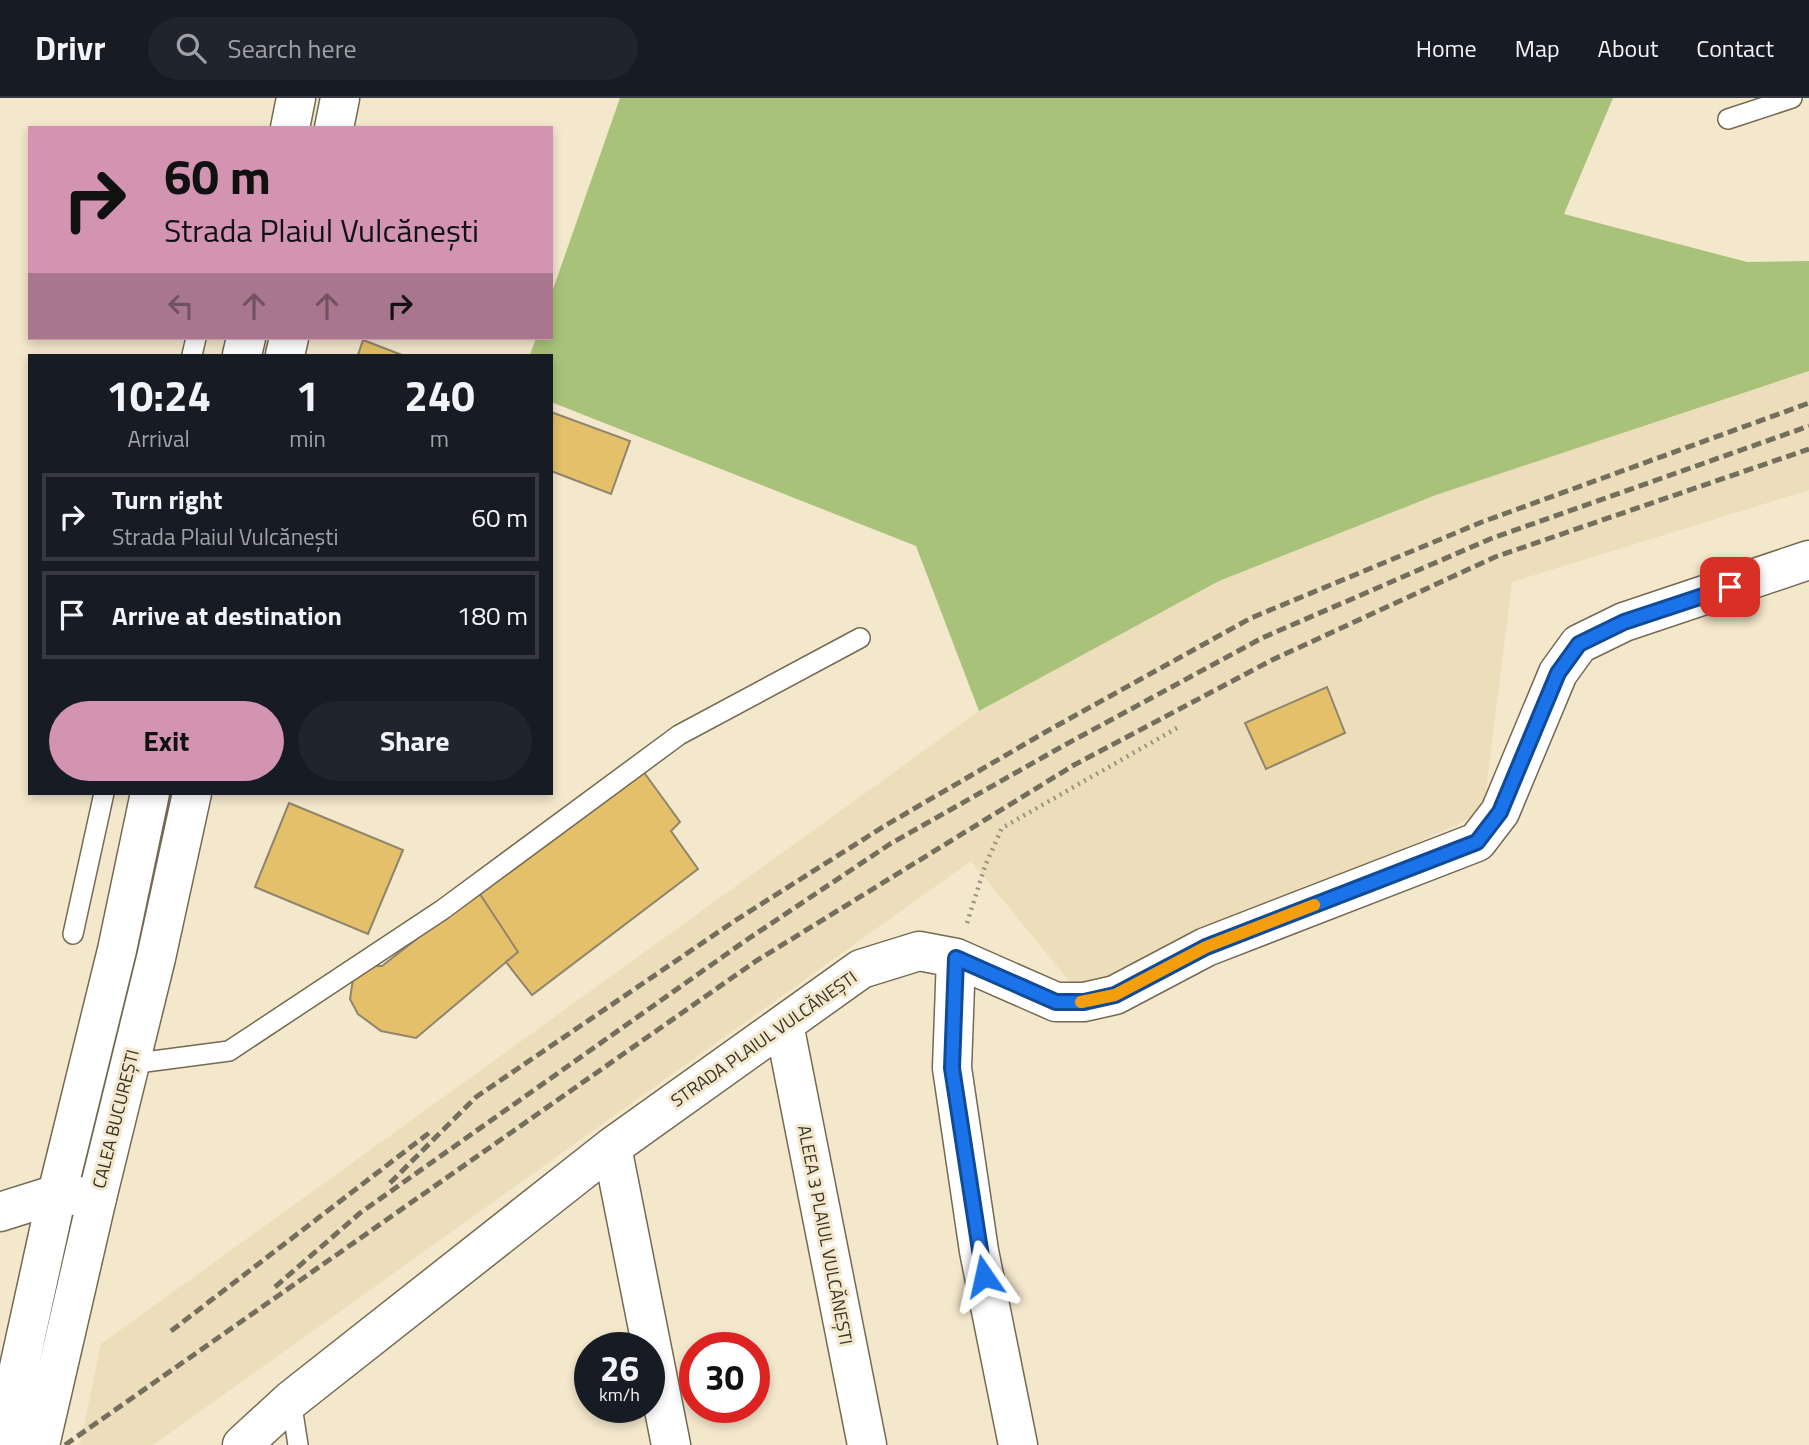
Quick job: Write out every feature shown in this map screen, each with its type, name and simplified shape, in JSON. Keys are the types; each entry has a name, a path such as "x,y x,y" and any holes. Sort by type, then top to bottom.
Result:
{"street":[{"path":"290,126 296,98"},
{"path":"334,126 340,98"},
{"name":"STRADA PLAIUL VULCĂNEȘTI","path":"242,1445 291,1400 612,1147 861,969 919,951 956,958 1056,1002 1084,1002 1115,995 1206,947 1477,842 1500,812 1558,673 1579,644 1624,622 1809,560"},
{"path":"6,1428 57,1194 117,950 150,795"},
{"name":"CALEA BUCUREȘTI","path":"40,1445 156,958 192,795"},
{"path":"956,958 952,1068 979,1251 1018,1445"},
{"name":"ALEEA 3 PLAIUL VULCĂNEȘTI","path":"784,1024 867,1445"},
{"path":"612,1147 671,1445"},
{"path":"0,1212 57,1194 97,1198"}],"lane":[{"path":"1728,119 1792,98"},
{"path":"130,1064 229,1051 442,910 679,735 860,638"},
{"path":"73,934 104,795"},
{"path":"291,1400 298,1445"}],"path":[{"path":"956,958 985,866 1002,828 1177,728"}],"shaded area":[{"path":"1809,371 1809,490 1512,582 1483,813 1079,993 971,861 153,1445 80,1445 101,1344 979,711 1219,581 1436,495"}],"green space":[{"path":"620,98 1613,98 1564,214 1747,262 1809,261 1809,371 1436,495 1219,581 979,711 916,546 553,403 553,354 530,354 535,340 553,340 553,289"}],"building":[{"path":"363,340 399,354 358,354"},
{"path":"553,413 630,441 611,494 553,472"},
{"path":"1327,687 1345,733 1266,769 1245,723"},
{"path":"643,771 680,822 671,831 698,869 532,995 506,962 518,952 478,891"},
{"path":"289,803 403,850 368,934 255,887"},
{"path":"478,891 518,952 416,1038 381,1031 358,1014 350,999 353,979 373,966 382,966"}],"railway":[{"path":"390,1183 476,1097 736,920 886,825 1049,730 1251,618 1482,522 1809,403"},
{"path":"275,1287 360,1213 745,941 890,844 1061,747 1262,638 1490,539 1809,426"},
{"path":"65,1445 756,961 1074,765 1272,660 1495,557 1809,449"},
{"path":"171,1331 429,1133"}],"slow traffic":[{"path":"1081,1002 1115,995 1206,947 1314,905"}],"route":[{"path":"984,1276 952,1068 956,958 1056,1002 1084,1002 1115,995 1206,947 1477,842 1500,812 1558,673 1579,644 1624,622 1730,587"}]}
